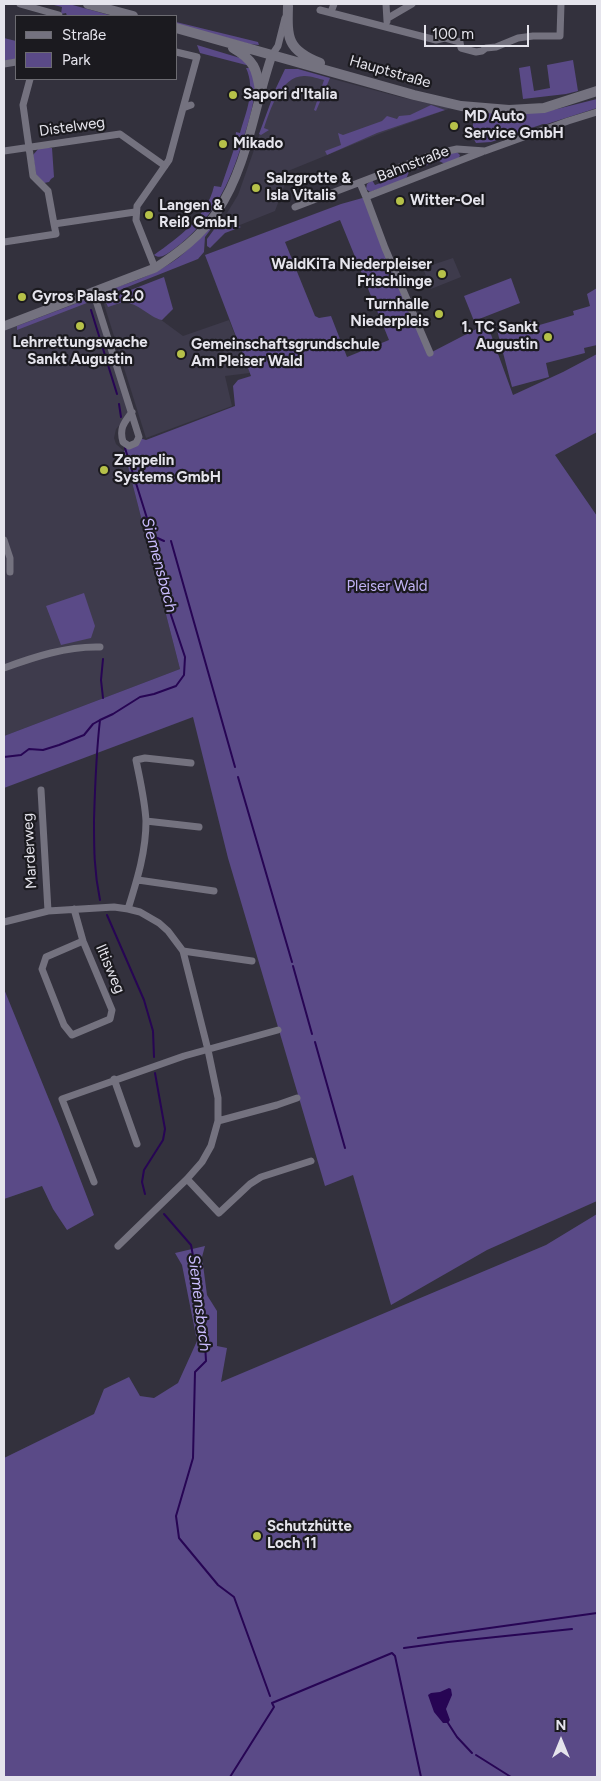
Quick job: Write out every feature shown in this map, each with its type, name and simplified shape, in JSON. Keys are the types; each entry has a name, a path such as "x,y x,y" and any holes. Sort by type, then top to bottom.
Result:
{"main road":[{"path":"88,4 129,15"},
{"path":"288,5 287,31 293,46 310,59 362,80"},
{"name":"Hauptstraße","path":"178,29 414,95 461,106 509,110 544,108 597,91"},
{"path":"219,40 244,54 254,65 258,72 260,91"}],"street":[{"path":"20,4 59,15"},
{"path":"331,12 334,4"},
{"path":"385,28 388,18 386,4"},
{"path":"388,18 412,4"},
{"path":"320,10 436,40 445,38 460,42 461,48 476,52 518,38 560,36 561,4"},
{"path":"4,326 155,268 191,241 216,214 235,179 260,91 272,55 278,46 288,5"},
{"path":"155,268 136,220 135,212 137,206 169,160 184,108 197,57 178,52"},
{"path":"4,242 56,234 48,191 33,176 23,105 30,80"},
{"path":"184,108 191,105"},
{"name":"Bahnstraße","path":"360,183 366,197 485,151 597,112"},
{"name":"Distelweg","path":"4,151 120,134 165,166"},
{"name":"Bahnstraße","path":"295,207 445,150 485,151"},
{"path":"366,197 385,248 430,353"},
{"path":"54,224 135,212"},
{"path":"93,292 132,412"},
{"path":"4,540 10,558 10,572"},
{"path":"4,668 80,647 100,647"},
{"path":"128,909 138,880 144,847 146,821 136,760 145,758 191,763"},
{"name":"Marderweg","path":"41,790 48,911"},
{"path":"146,821 199,827"},
{"path":"138,880 214,891"},
{"path":"4,922 48,911 114,907 128,909 140,912 159,923 184,951 218,1098 218,1121 211,1146 202,1162 118,1246"},
{"name":"Iltisweg","path":"74,909 83,942 112,1010 110,1018 72,1035 64,1025 42,969 46,957 83,942"},
{"path":"184,951 252,961"},
{"path":"94,1182 62,1099 184,1056 278,1030"},
{"path":"114,1080 137,1144"},
{"path":"218,1121 297,1098"},
{"path":"187,1179 219,1213 250,1184 261,1177 311,1161"}],"shaded area":[{"path":"299,70 400,97 451,108 379,134 283,173 285,184 275,211 235,227 221,223 238,195 276,88"},
{"name":"WaldKiTa Niederpleiser Frischlinge","path":"453,258 461,277 431,289 423,268"},
{"path":"93,291 132,412 116,429 114,438 116,444 124,451 180,669 4,736 4,326"},
{"name":"Gemeinschaftsgrundschule Am Pleiser Wald","path":"126,294 183,336 229,320 250,373 225,376 232,406 146,438 103,301"},
{"path":"449,1688 452,1695 446,1709 450,1720 448,1723 443,1723 434,1712 428,1695"}],"green space":[{"path":"50,4 69,4 109,15 67,15 66,13 61,14 62,7"},
{"path":"178,22 258,42 259,45 178,25"},
{"path":"4,38 15,41 15,59 4,61"},
{"path":"197,45 240,58 250,66 200,53"},
{"path":"573,60 578,91 523,99 519,68 530,66 534,91 550,88 547,65"},
{"path":"246,68 252,68 255,85 253,101 249,121 232,172 218,200 199,226 169,252 159,257 154,255 173,241 199,217 214,186 221,187 234,149 236,132 240,133 249,101 250,84"},
{"path":"285,69 298,69 330,78 316,111 314,110 324,80 305,76 289,81 273,103 264,128 269,130 261,135 259,134"},
{"path":"597,99 597,108 491,142 476,143 472,136 474,112 535,113"},
{"path":"431,105 445,110 377,133 327,155 325,151 341,145 338,133 343,135 382,121 387,116 397,119 399,116 410,115"},
{"path":"39,148 52,148 54,177 49,182 44,183 36,175 33,155"},
{"path":"457,152 460,155 459,158 445,164 439,161 409,172 406,179 370,192 366,189 367,184 372,180 375,185 402,175 403,168 431,157"},
{"name":"Pleiser Wald","path":"366,197 430,353 484,325 489,329 513,395 597,354 597,432 555,455 597,516 597,1201 487,1250 391,1305 353,1175 325,1186 228,858 193,717 4,788 4,736 180,669 124,451 139,438 146,440 235,406 233,386 238,380 251,376 205,255 341,204","holes":["340,220 389,340 347,357 331,316 319,318 315,316 285,242"]},
{"path":"221,220 241,227 225,233 210,248 207,246 207,239"},
{"path":"217,221 205,237 204,252 198,259 115,292 110,290 146,276 170,263 183,254"},
{"path":"164,277 173,309 162,320 126,302 108,307 105,300"},
{"path":"511,278 520,303 474,321 464,296"},
{"name":"1. TC Sankt Augustin","path":"597,288 597,345 584,348 585,353 546,363 549,377 512,387 497,330 534,320 536,326 574,315 573,311 590,306 587,294"},
{"path":"88,298 92,301 17,330 17,326 80,302 81,299"},
{"path":"84,593 95,626 91,638 61,645 46,606"},
{"path":"4,989 94,1215 67,1230 53,1209 42,1186 4,1199"},
{"path":"597,1214 597,1777 4,1777 4,1458 94,1414 104,1389 129,1377 140,1396 154,1398 178,1383 197,1341 182,1265 175,1253 205,1246 202,1257 207,1295 217,1311 217,1346 227,1348 221,1382 546,1245"}],"waterway":[{"name":"Siemensbach","path":"91,310 117,394"},
{"name":"Siemensbach","path":"119,404 121,417"},
{"name":"Siemensbach","path":"100,900 94,850 100,720 140,697 176,686 184,675 185,657 156,570 156,547 125,448"},
{"path":"153,536 164,541"},
{"path":"171,541 235,767"},
{"path":"103,659 101,680 103,698"},
{"path":"4,757 21,755 29,749 43,750 59,745 84,735 93,724 100,720"},
{"path":"238,777 292,962"},
{"name":"Siemensbach","path":"107,915 144,1000 153,1031 154,1057"},
{"path":"293,966 312,1034"},
{"path":"315,1042 345,1148"},
{"name":"Siemensbach","path":"145,1194 142,1182 144,1170 163,1140 165,1129 155,1073"},
{"name":"Siemensbach","path":"164,1214 191,1245 203,1310 206,1361 195,1372 193,1458 176,1516 179,1538 218,1585 234,1597 270,1696"},
{"path":"418,1638 597,1613"},
{"path":"404,1648 572,1629"},
{"path":"230,1777 274,1707 272,1703 392,1653 395,1656 421,1777"},
{"path":"448,1723 457,1737 472,1753"},
{"path":"476,1755 511,1777"}],"place":[{"name":"Sapori d'Italia","path":"233,95"},
{"name":"MD Auto Service GmbH","path":"454,126"},
{"name":"Mikado","path":"223,144"},
{"name":"Salzgrotte & Isla Vitalis","path":"256,188"},
{"name":"Witter-Oel","path":"400,201"},
{"name":"Langen & Reiß GmbH","path":"149,215"},
{"name":"WaldKiTa Niederpleiser Frischlinge","path":"442,274"},
{"name":"Gyros Palast 2.0","path":"22,297"},
{"name":"Turnhalle Niederpleis","path":"439,314"},
{"name":"Lehrrettungswache Sankt Augustin","path":"80,326"},
{"name":"1. TC Sankt Augustin","path":"548,337"},
{"name":"Gemeinschaftsgrundschule Am Pleiser Wald","path":"181,354"},
{"name":"Zeppelin Systems GmbH","path":"104,470"},
{"name":"Schutzhütte Loch 11","path":"257,1536"}]}
